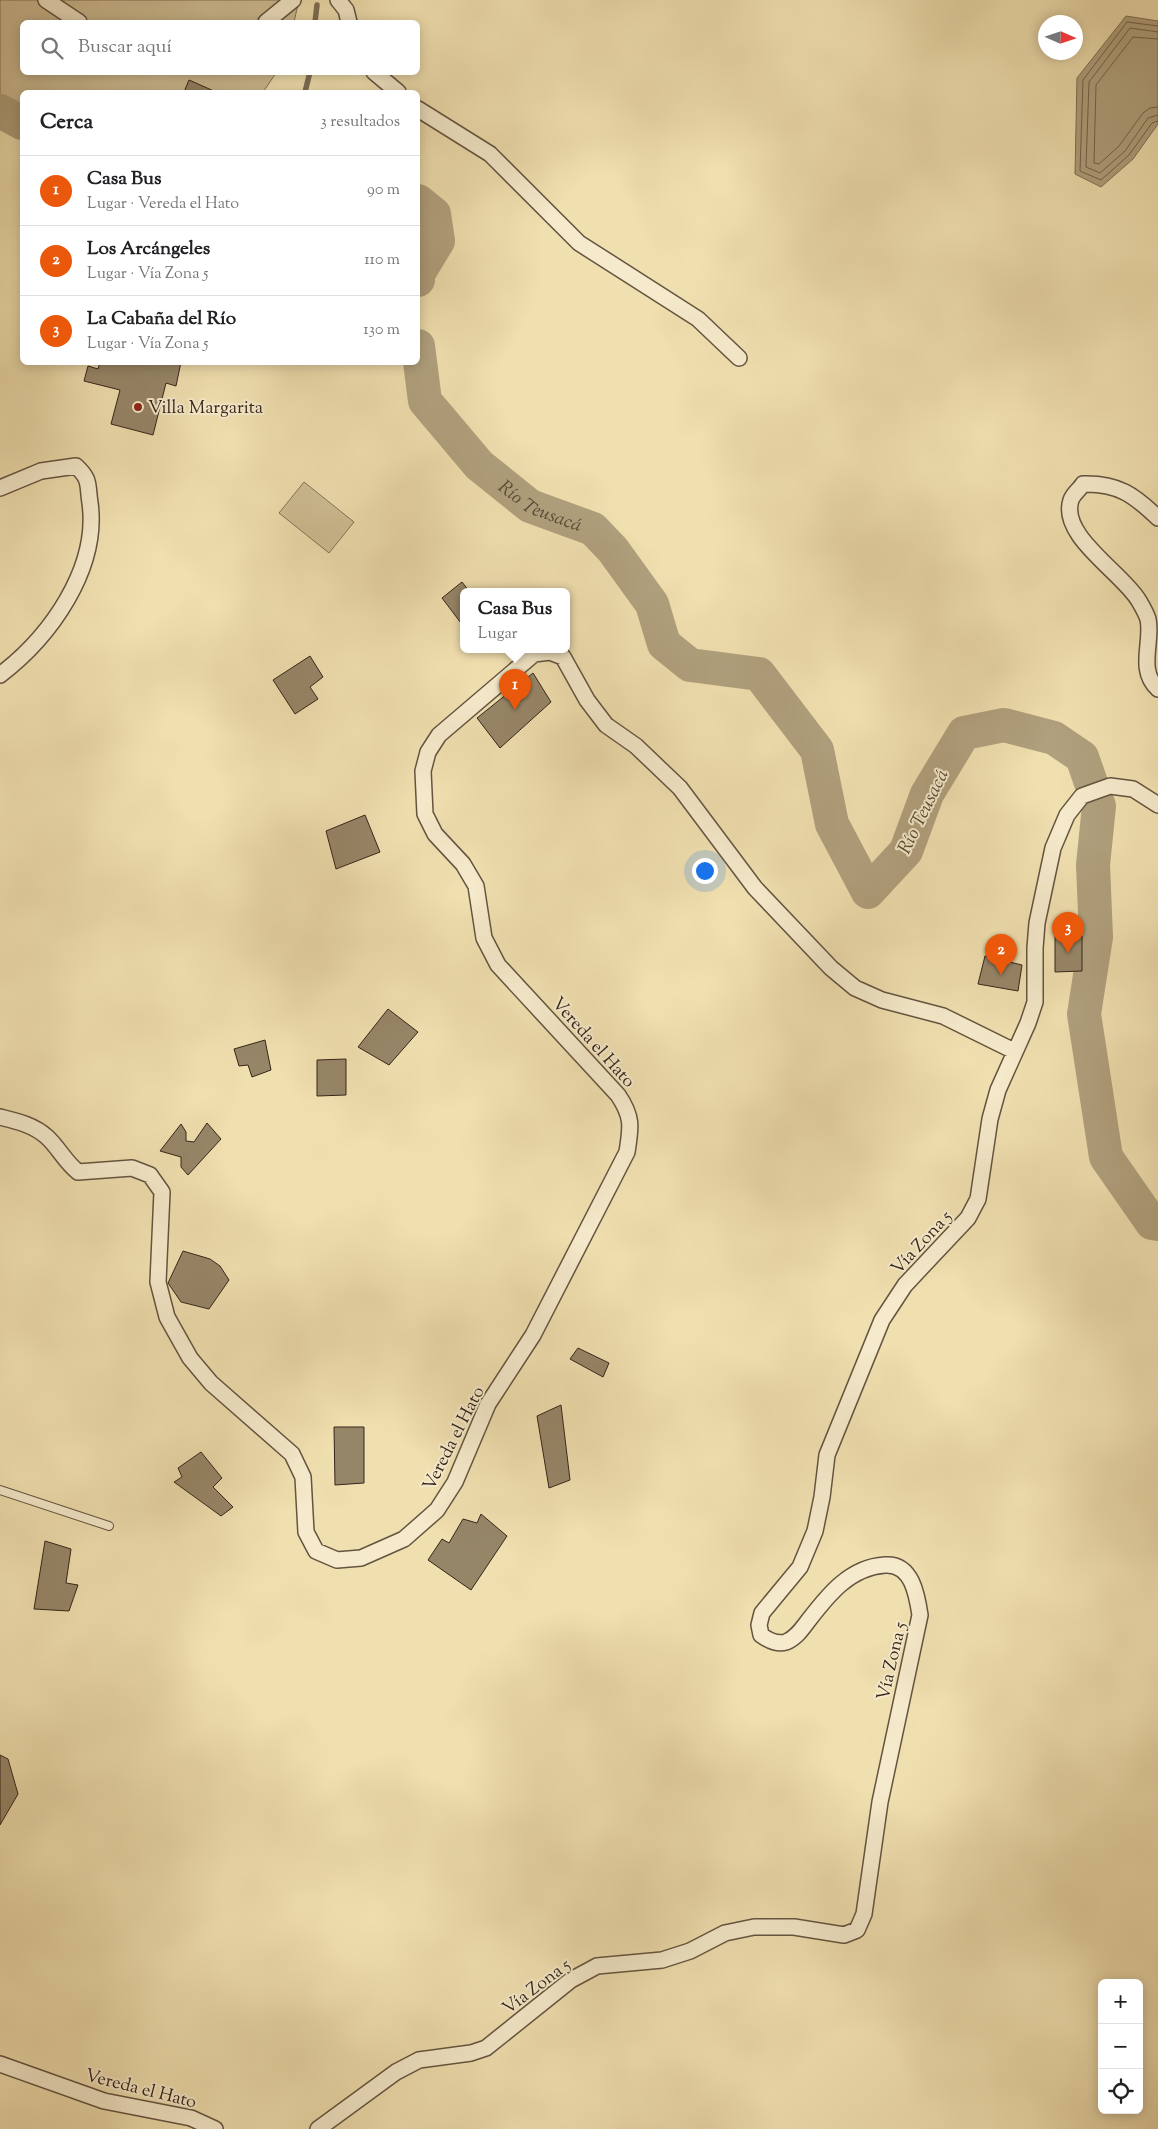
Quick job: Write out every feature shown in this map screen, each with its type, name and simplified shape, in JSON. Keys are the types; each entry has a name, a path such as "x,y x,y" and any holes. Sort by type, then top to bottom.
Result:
{"street":[{"path":"46,0 76,20"},
{"path":"269,20 294,0"},
{"path":"338,0 346,10 348,20"},
{"path":"378,75 396,90"},
{"path":"420,110 490,154 578,243 698,319 739,358"},
{"path":"0,488 41,471 76,466 86,476 91,513 88,544 80,574 53,622 30,650 0,675"},
{"path":"1158,518 1136,497 1099,484 1083,484 1072,499 1070,518 1078,534 1138,600 1148,619 1146,664 1152,684 1158,688"},
{"name":"Vereda el Hato","path":"0,1117 26,1124 47,1136 68,1164 78,1172 132,1168 150,1175 162,1192 158,1282 167,1317 190,1358 211,1384 292,1454 303,1477 306,1532 316,1552 337,1560 361,1558 404,1539 437,1510 456,1482 488,1404 533,1336 627,1152 631,1131 628,1110 618,1095 498,965 484,938 476,886 463,864 435,834 425,814 423,771 428,752 439,735 534,654 542,653"},
{"name":"Vereda el Hato","path":"553,653 563,657 587,700 606,725 636,746 680,788 755,888 832,968 855,988 882,1000 943,1016 1014,1051"},
{"name":"Vía Zona 5","path":"318,2129 396,2072 419,2060 471,2053 486,2048 571,1980 597,1966 662,1960 690,1951 725,1933 754,1927 794,1927 844,1935 857,1930 864,1914 880,1802 920,1615 917,1593 907,1573 891,1564 871,1566 852,1574 828,1596 797,1635 785,1642 770,1641 761,1635 759,1625 762,1613 800,1567 815,1531 822,1497 827,1455 882,1320 905,1286 968,1218 978,1199 990,1119 998,1090 1028,1023 1035,1002 1037,923 1053,848 1067,815 1082,796 1110,786 1133,789 1158,805"},
{"name":"Vereda el Hato","path":"0,2064 104,2101 191,2118 215,2129"}],"lane":[{"path":"0,1490 109,1526"}],"shaded area":[{"path":"0,0 299,0 294,20 20,20 20,75 275,75 264,90 20,90 20,118 0,116"},
{"path":"304,482 354,522 329,553 279,513"}],"water":[{"path":"1126,16 1158,21 1158,124 1133,159 1101,187 1075,174 1077,78"}],"building":[{"path":"189,80 212,90 185,90"},
{"name":"Villa Margarita","path":"99,365 180,365 176,386 166,383 153,435 111,424 120,390 84,381 88,366 98,369"},
{"path":"462,582 467,588 460,588 460,622 442,598"},
{"path":"310,656 323,677 310,687 318,699 295,714 273,680"},
{"path":"533,673 551,702 500,748 477,718"},
{"path":"365,815 380,852 336,869 326,831"},
{"path":"1055,936 1082,936 1082,971 1055,972"},
{"path":"985,956 1022,965 1018,991 978,984"},
{"path":"388,1009 418,1032 389,1065 358,1047"},
{"path":"265,1040 271,1070 252,1077 248,1065 239,1066 234,1049"},
{"path":"346,1059 346,1095 317,1096 317,1060"},
{"path":"207,1123 221,1139 188,1175 181,1167 181,1157 160,1151 181,1124 186,1132 186,1141 194,1142"},
{"path":"183,1251 210,1259 220,1266 229,1280 209,1309 181,1302 168,1283"},
{"path":"578,1348 609,1363 603,1377 570,1359"},
{"path":"561,1405 570,1480 549,1488 537,1416"},
{"path":"334,1427 364,1427 364,1483 335,1485"},
{"path":"201,1452 222,1478 213,1487 233,1507 221,1516 174,1482 182,1477 178,1468"},
{"path":"481,1514 507,1536 471,1590 428,1560 442,1539 449,1543 463,1519 477,1523"},
{"path":"45,1541 71,1549 66,1583 78,1585 69,1611 34,1609"},
{"path":"0,1755 8,1759 18,1794 0,1825"}],"waterway":[{"path":"315,20 317,5"},
{"path":"306,90 309,75"},
{"name":"Río Teusacá","path":"0,111 20,122"},
{"name":"Río Teusacá","path":"420,203 434,214 438,241 420,271"},
{"name":"Río Teusacá","path":"420,362 425,401 479,465 530,506 593,529 613,550 652,604 664,644 690,665 759,674 817,750 832,824 868,892 906,851 927,794 964,733 1004,725 1054,738 1082,757 1099,806 1093,865 1096,937 1084,1014 1106,1157 1152,1223 1158,1224"}],"place":[{"name":"Villa Margarita","path":"138,407"},
{"name":"Casa Bus","path":"515,710"},
{"name":"La Cabaña del Río","path":"1068,953"},
{"name":"Los Arcángeles","path":"1001,975"}]}
